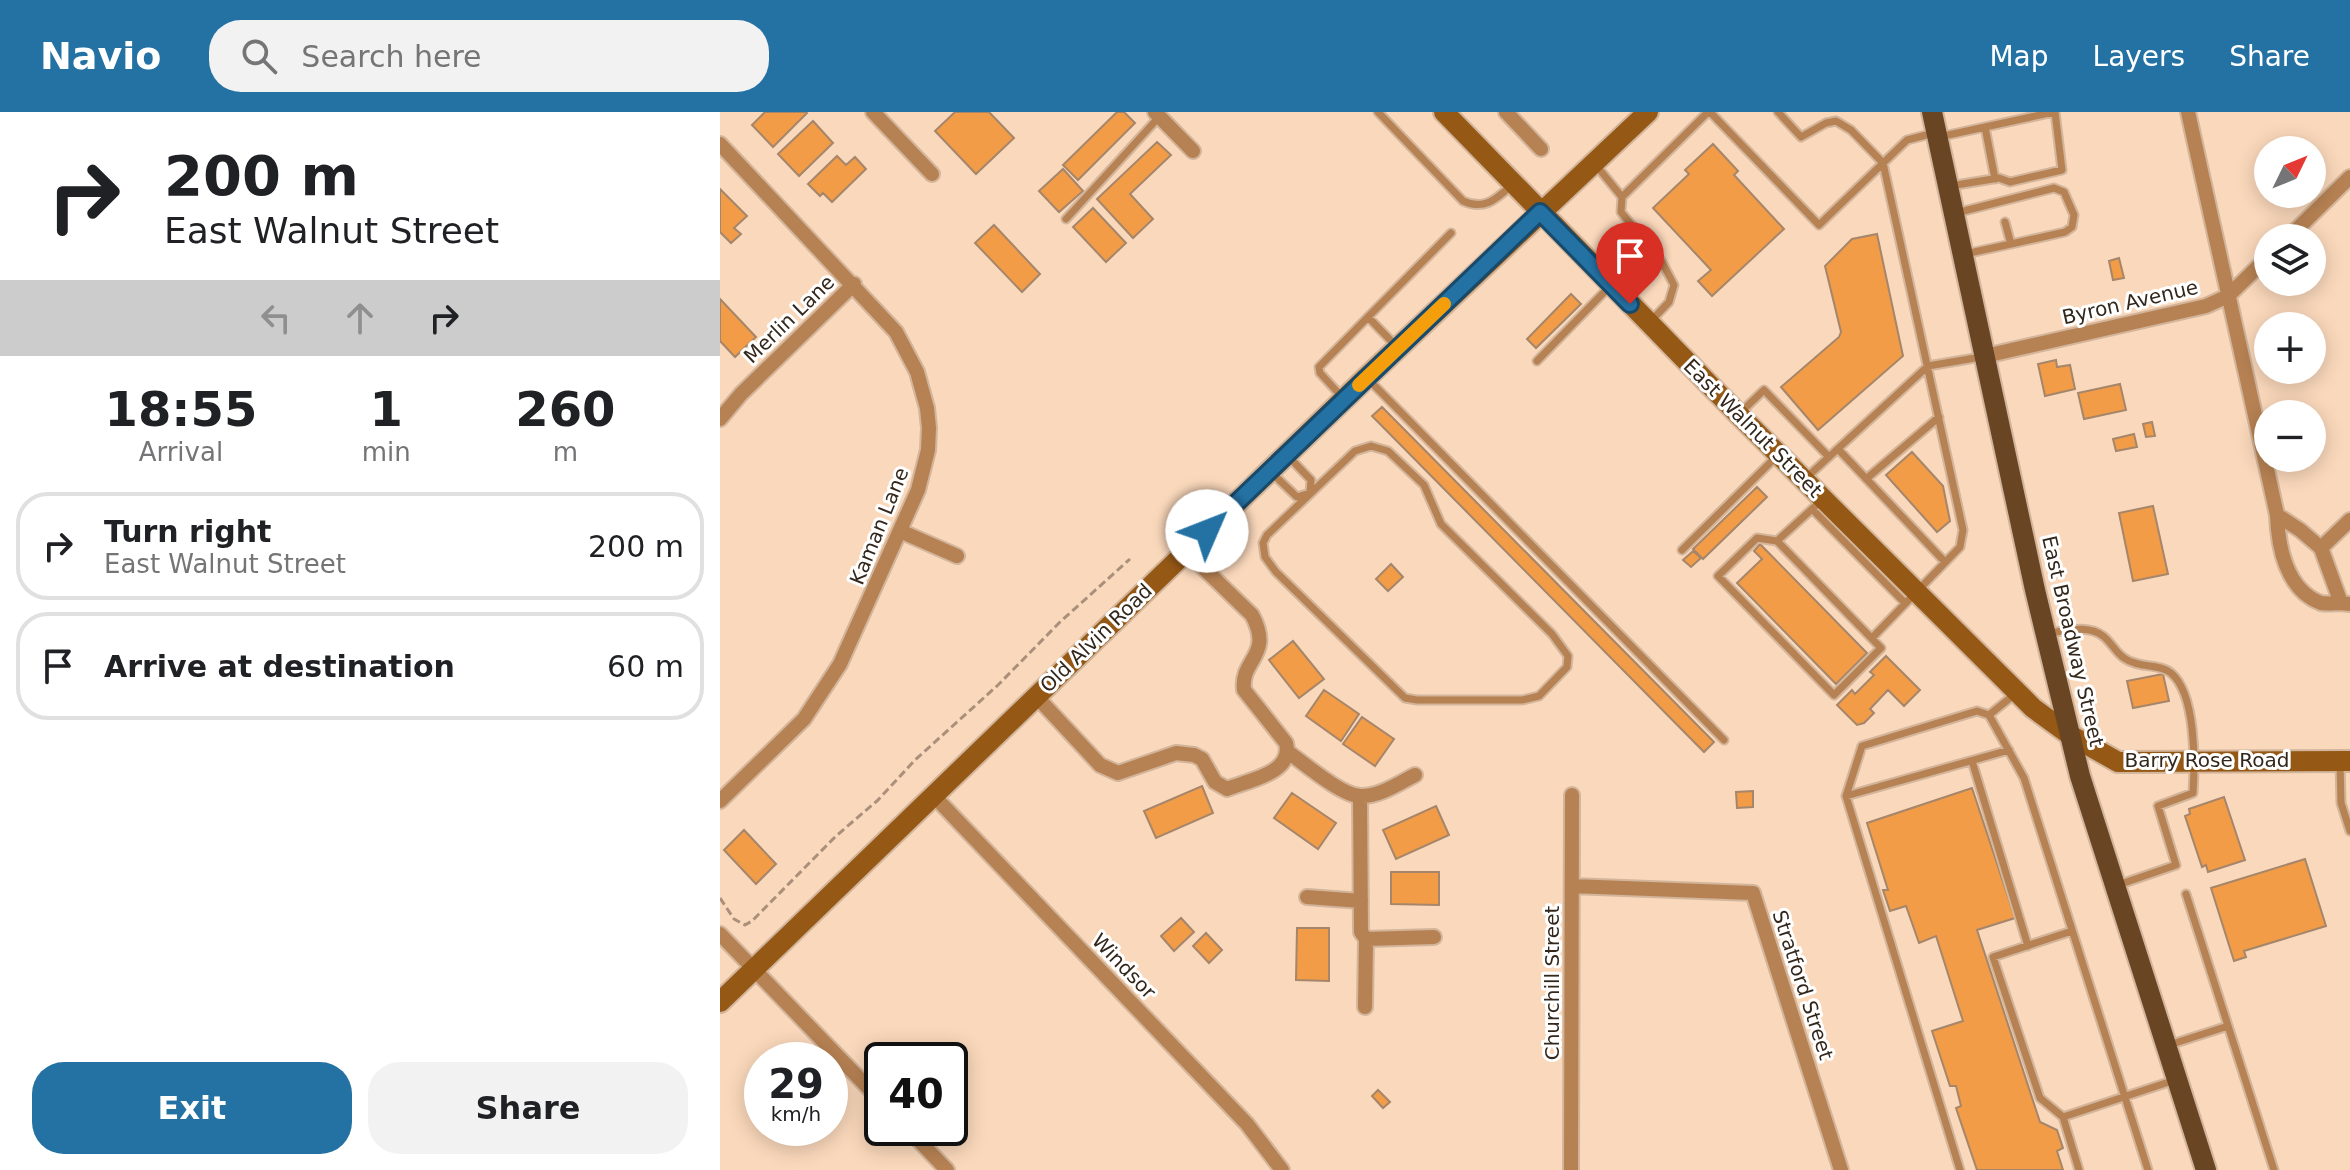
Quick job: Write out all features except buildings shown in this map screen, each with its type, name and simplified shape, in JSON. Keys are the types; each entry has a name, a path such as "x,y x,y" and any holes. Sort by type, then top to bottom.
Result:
{"main road":[{"name":"East Broadway Street","path":"1935,121 2046,634 2080,776 2206,1170"}],"street":[{"path":"873,112 932,174"},
{"path":"1506,112 1541,149"},
{"name":"Old Alvin Road","path":"720,1002 1344,399 1648,112"},
{"path":"2188,112 2277,515 2277,541 2284,562 2307,594 2322,603 2345,604 2321,548 2277,515"},
{"path":"1157,114 1193,151"},
{"name":"East Walnut Street","path":"1453,115 1540,212 1805,480 1818,504 1911,597 2033,708 2070,735"},
{"name":"Kaman Lane","path":"720,144 883,315 908,351 927,408 928,450 924,471 900,531 851,642 816,704 790,734 720,801"},
{"path":"2302,224 2350,177"},
{"name":"Byron Avenue","path":"1985,356 2206,306 2228,296 2254,271"},
{"name":"Merlin Lane","path":"720,419 741,394 854,284"},
{"path":"2321,548 2350,520"},
{"path":"900,531 957,556"},
{"path":"1036,696 1100,765 1118,773 1184,753 1202,759 1215,782 1227,789 1285,763 1288,752 1286,743 1244,690 1245,677 1261,640 1257,625 1252,615 1186,551"},
{"name":"Barry Rose Road","path":"2070,735 2118,762 2345,761"},
{"path":"1288,752 1345,792 1360,796 1377,793 1415,775"},
{"name":"Windsor","path":"933,795 1247,1124 1282,1170"},
{"name":"Churchill Street","path":"1571,1170 1572,795"},
{"path":"1360,796 1361,932 1366,939 1365,1007"},
{"name":"Stratford Street","path":"1572,886 1753,893 1841,1170"},
{"path":"1307,897 1361,901"},
{"path":"720,934 864,1083"},
{"path":"1366,939 1434,937"},
{"path":"924,1146 947,1170"}],"lane":[{"path":"1378,112 1463,201 1474,206 1491,204 1514,184"},
{"path":"1649,323 1669,302 1674,285 1662,262 1621,212 1622,197 1709,112 1819,225 1907,140 1935,121 1985,127 2054,112 2062,170 2010,182 1995,179 1948,186"},
{"path":"1778,112 1801,137 1836,121 1851,130 1883,163 1963,530 1960,547 1872,638"},
{"path":"1066,219 1157,114"},
{"path":"1985,127 1995,179"},
{"path":"1594,162 1622,197"},
{"path":"1954,213 2054,188 2064,192 2074,215 2072,227 2065,232 1963,255"},
{"path":"2005,222 2011,244"},
{"path":"1344,399 1320,373 1319,367 1451,233"},
{"path":"1537,361 1611,285"},
{"path":"1368,317 1398,348"},
{"path":"1805,480 1928,366 1985,356"},
{"path":"1366,378 1724,740"},
{"path":"1738,414 1764,390 1829,457"},
{"path":"1866,479 1939,417"},
{"path":"1270,471 1297,497 1310,493 1355,451 1371,446 1388,451 1424,485 1441,524 1552,634 1568,656 1567,667 1539,696 1522,700 1405,698 1276,572 1265,557 1263,543 1267,535 1310,493 1311,480 1287,455"},
{"path":"1838,449 1945,562"},
{"path":"1682,550 1779,454"},
{"path":"1777,541 1818,504"},
{"path":"1757,538 1777,541 1881,648 1834,695 1718,576 1757,538"},
{"path":"2046,634 2093,630 2131,662 2171,673 2180,685 2189,710 2195,761 2193,793 2158,806 2176,865 2115,886"},
{"path":"1989,715 2017,692"},
{"path":"1960,1170 1846,796 1862,746 1977,711 1989,715 2024,778 2148,1170"},
{"path":"1846,796 2009,750"},
{"path":"1972,761 2028,946"},
{"path":"2345,761 2341,803 2350,831"},
{"path":"2186,894 2274,1170"},
{"path":"2072,931 1993,957 2040,1098 2063,1117 2079,1170"},
{"path":"2166,1046 2228,1026"},
{"path":"2063,1117 2177,1080"}],"path":[{"path":"720,898 734,919 745,925 752,921 836,836 878,800 915,760 1130,559"}],"slow traffic":[{"path":"1359,385 1444,304"}],"route":[{"path":"1207,531 1540,212 1630,304"}]}
